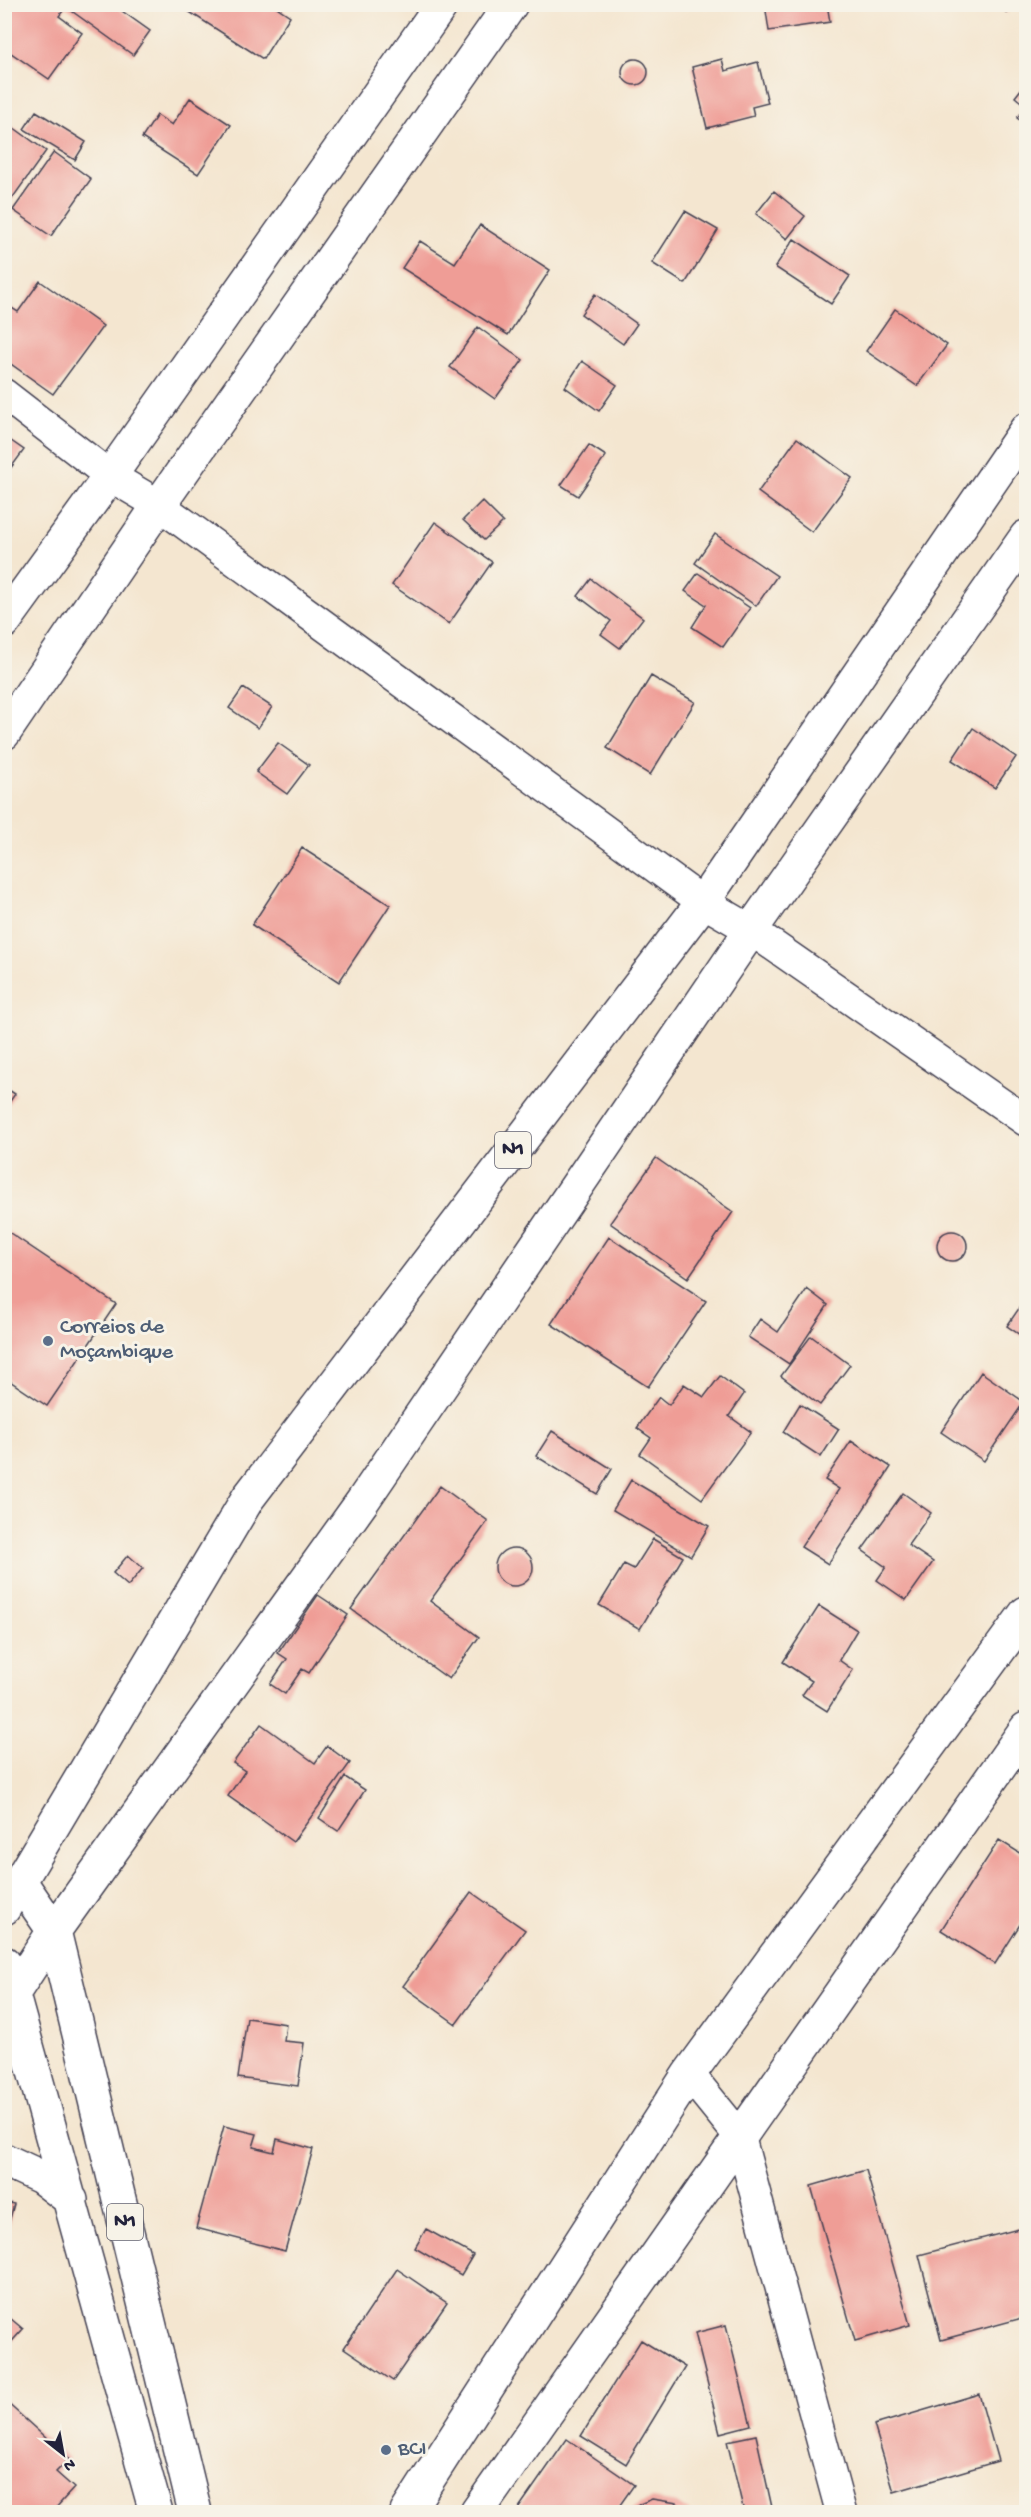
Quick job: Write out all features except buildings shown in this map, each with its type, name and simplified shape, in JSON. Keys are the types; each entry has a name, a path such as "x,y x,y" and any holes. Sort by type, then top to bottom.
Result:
{"main road":[{"path":"4,622 110,477 442,4"},
{"path":"4,733 159,505 511,4"},
{"name":"N1","path":"195,2512 54,1931 10,1889 248,1498 703,902 1026,430"},
{"name":"N1","path":"156,2512 71,2200 8,1987 54,1931 362,1502 751,930 1026,537"},
{"path":"407,2512 689,2074 1026,1613"},
{"path":"477,2512 1026,1729"},
{"path":"4,2160 41,2177 71,2200"}],"street":[{"path":"4,394 110,477 159,505 703,902 751,930 1026,1121"},
{"path":"689,2074 740,2136 841,2512"}],"place":[{"name":"Correios de Moçambique","path":"48,1341"},
{"name":"BCI","path":"386,2450"}]}
